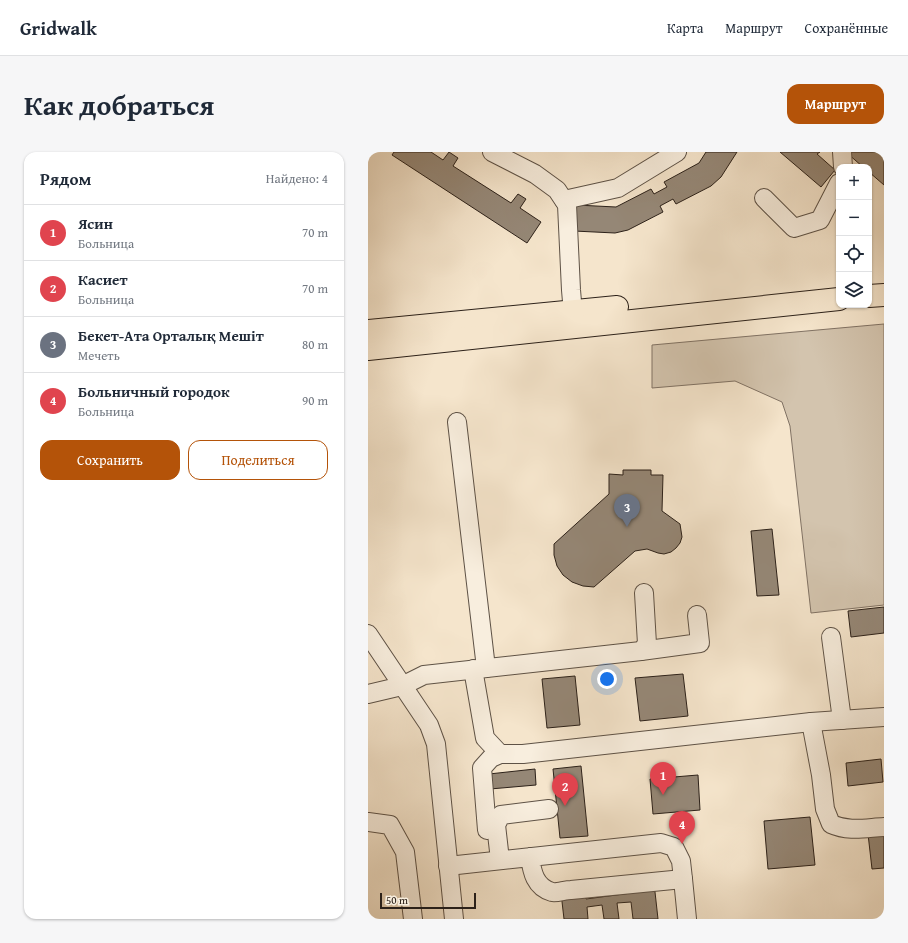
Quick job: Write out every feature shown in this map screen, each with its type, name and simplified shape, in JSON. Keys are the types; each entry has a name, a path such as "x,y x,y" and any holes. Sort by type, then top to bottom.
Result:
{"main road":[{"path":"872,282 884,280"},
{"path":"368,349 574,319 836,285"},
{"path":"872,296 884,295"},
{"path":"368,332 574,319 836,299"}],"street":[{"path":"492,152 535,174 557,190 567,205 574,319"},
{"path":"564,200 618,188 677,152"},
{"path":"842,152 843,164"},
{"path":"764,198 794,228 820,220 836,189"},
{"path":"457,422 485,738 500,754"},
{"path":"642,651 647,644 644,593"},
{"path":"368,694 402,686 424,675 642,651 700,643 697,615"},
{"path":"368,634 429,725 436,744 454,919"},
{"path":"831,637 842,720"},
{"path":"487,830 482,768 491,758 500,754 531,753 812,722 884,717"},
{"path":"812,722 825,808 831,824 841,828 851,829 884,827"},
{"path":"500,860 496,825 501,815 549,809"},
{"path":"368,822 390,825 405,852 413,919"},
{"path":"448,866 661,843 674,847 681,861 687,919"},
{"path":"530,857 533,875 539,885 553,892 683,879"}],"shaded area":[{"path":"884,324 884,605 811,613 790,426 782,402 735,381 652,388 652,345"}],"building":[{"path":"394,152 431,152 443,160 449,152 458,158 453,166 511,203 518,194 526,199 520,208 541,222 527,243 392,155"},
{"path":"706,152 737,152 721,177 711,186 676,204 673,199 660,206 663,212 628,230 615,233 574,231 576,205 616,207 651,189 654,194 667,187 664,182 699,163"},
{"path":"780,152 820,152 817,154 835,170 821,187"},
{"path":"880,152 884,156 884,185 872,175 872,164 860,164 847,153"},
{"path":"623,470 651,470 651,475 663,475 662,511 680,524 682,537 680,543 671,552 664,554 647,549 635,551 594,587 583,586 572,582 563,575 557,566 554,555 554,544 609,494 609,474 623,475"},
{"path":"772,529 779,595 757,596 751,531"},
{"path":"884,607 884,633 851,637 848,611"},
{"path":"683,674 688,716 640,721 635,678"},
{"path":"575,676 580,725 547,728 542,679"},
{"path":"881,759 883,782 848,786 846,763"},
{"path":"581,766 588,836 560,838 553,769"},
{"path":"535,769 536,785 490,789 489,774"},
{"path":"698,775 700,810 653,814 650,779"},
{"path":"810,817 815,865 768,869 764,821"},
{"path":"884,832 884,868 872,869 868,834"},
{"path":"654,883 658,919 633,919 631,902 617,903 619,919 604,919 602,905 587,907 588,919 564,919 561,893 585,891 586,899 631,893 630,886"}],"place":[{"name":"Бекет-Ата Орталық Мешіт","path":"627,527"},
{"name":"Ясин","path":"663,795"},
{"name":"Касиет","path":"565,806"},
{"name":"Больничный городок","path":"682,844"}]}
